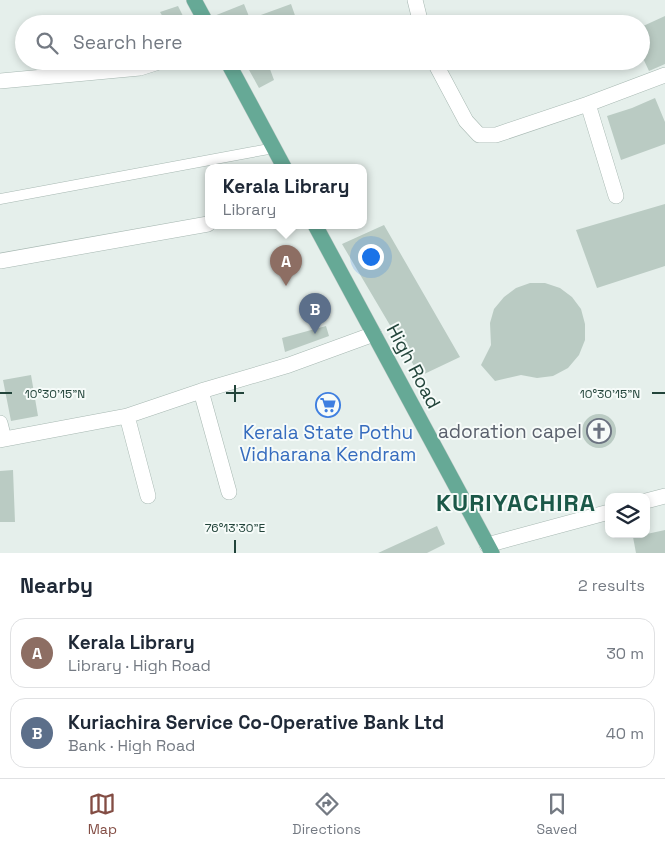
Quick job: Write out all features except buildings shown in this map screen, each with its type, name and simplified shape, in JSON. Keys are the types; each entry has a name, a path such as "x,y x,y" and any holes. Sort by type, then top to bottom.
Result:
{"main road":[{"path":"199,1 204,15"},
{"path":"232,70 282,164"},
{"name":"High Road","path":"317,229 490,549"}],"street":[{"path":"415,0 419,15"},
{"path":"0,81 118,70"},
{"path":"439,70 466,121 478,135 496,135 588,104 665,75"},
{"path":"588,104 616,196"},
{"path":"0,261 205,225"},
{"path":"0,423 2,439 127,416 201,391 289,365 374,334"},
{"path":"201,391 230,492"},
{"path":"127,416 148,496"},
{"path":"650,500 665,496"},
{"path":"490,549 605,513"}],"lane":[{"path":"0,199 274,148"}],"place":[{"name":"Kerala Library","path":"286,286"},
{"name":"Kuriachira Service Co-Operative Bank Ltd","path":"315,334"},
{"name":"Kerala State Pothu Vidharana Kendram","path":"328,405"},
{"name":"adoration capel","path":"599,431"}],"district":[{"name":"KURIYACHIRA","path":"516,503"}]}
